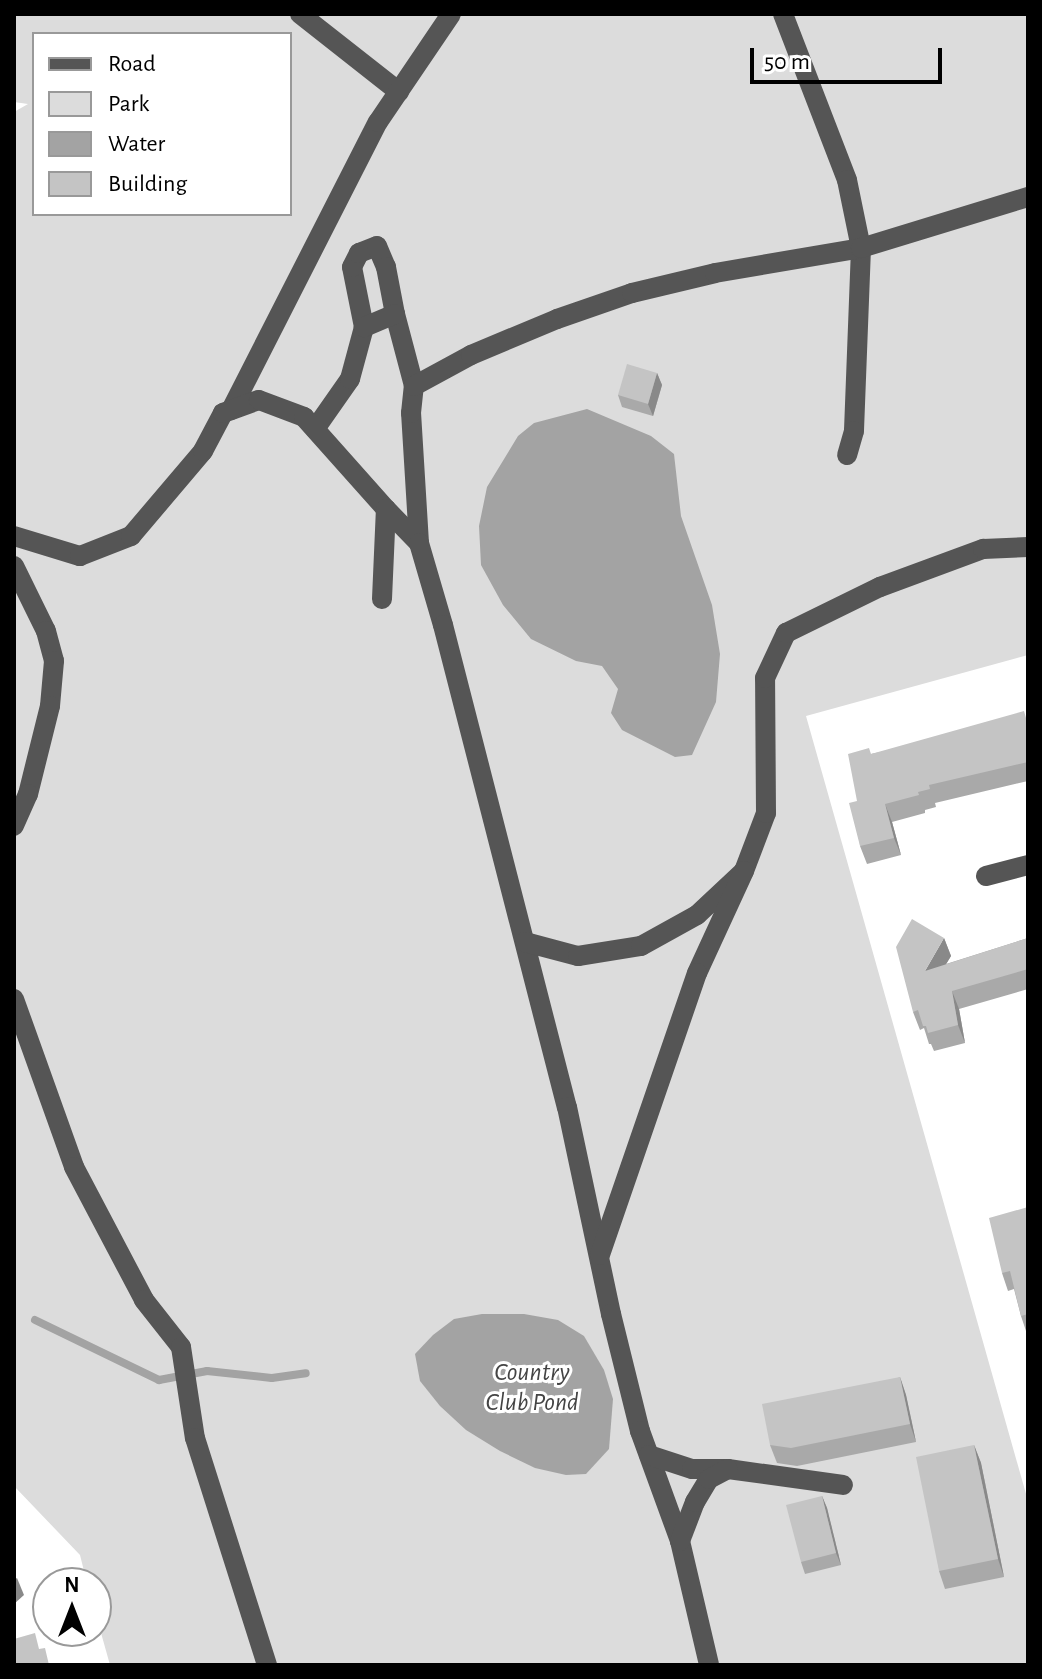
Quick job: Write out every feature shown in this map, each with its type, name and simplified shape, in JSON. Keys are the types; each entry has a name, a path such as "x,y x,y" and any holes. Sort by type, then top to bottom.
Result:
{"street":[{"path":"300,14 399,92"},
{"path":"231,410 334,206 399,92 451,14"},
{"path":"783,14 847,180 861,248 854,431 847,455"},
{"path":"414,386 514,337 632,293 715,273 861,248 1028,197"},
{"path":"315,429 350,379 364,327 352,267 359,253 377,246 386,267 414,386 411,413 419,543 567,1107 599,1259 649,1455 680,1541 709,1665"},
{"path":"364,327 395,314"},
{"path":"14,536 80,556 131,536 203,451 223,413 259,400 304,417 419,543"},
{"path":"382,599 386,509"},
{"path":"599,1259 697,973 744,871 766,813 765,678 786,633 880,587 983,549 1028,547"},
{"path":"14,566 46,631 54,661 50,706 28,794 14,826"},
{"path":"986,876 1028,865"},
{"path":"525,942 578,956 641,946 697,915 744,871"},
{"path":"14,999 74,1167 144,1300 181,1347 187,1393 211,1497 267,1665"},
{"path":"649,1455 692,1469 728,1469 843,1485"},
{"path":"680,1541 695,1502 709,1479 728,1469"}],"green space":[{"path":"14,14 1028,14 1028,655 806,716 1028,1501 1028,1665 110,1665 105,1647 112,1647 112,1567 83,1567 80,1555 14,1486 14,112 28,104 14,102"}],"water":[{"path":"587,409 651,436 674,454 681,516 712,605 720,654 716,702 692,755 675,757 622,730 611,713 618,689 602,666 576,661 531,639 503,605 481,565 479,526 487,487 518,436 534,423"},
{"name":"Country Club Pond","path":"482,1314 524,1314 558,1320 584,1336 604,1370 613,1399 609,1449 586,1474 566,1475 535,1468 500,1451 466,1430 440,1406 420,1381 415,1354 454,1319"}],"building":[{"path":"627,364 657,373 648,404 618,395"},
{"path":"1024,711 1028,725 1028,762 929,785 930,789 918,792 919,795 885,804 894,838 860,846 849,803 857,801 848,754 869,748 871,754"},
{"path":"912,919 944,938 925,971 1028,938 1028,969 952,991 958,1025 928,1033 918,1010 913,1012 896,947"},
{"path":"1028,1207 1028,1314 1021,1316 1010,1271 1002,1273 989,1218"},
{"path":"900,1377 910,1424 791,1448 770,1445 762,1404"},
{"path":"974,1445 998,1559 939,1571 916,1457"},
{"path":"822,1496 836,1553 801,1562 786,1505"},
{"path":"32,1634 32,1647 45,1648 49,1665 14,1665 14,1639"}],"waterway":[{"path":"35,1320 159,1380 207,1371 272,1378 306,1373"}]}
